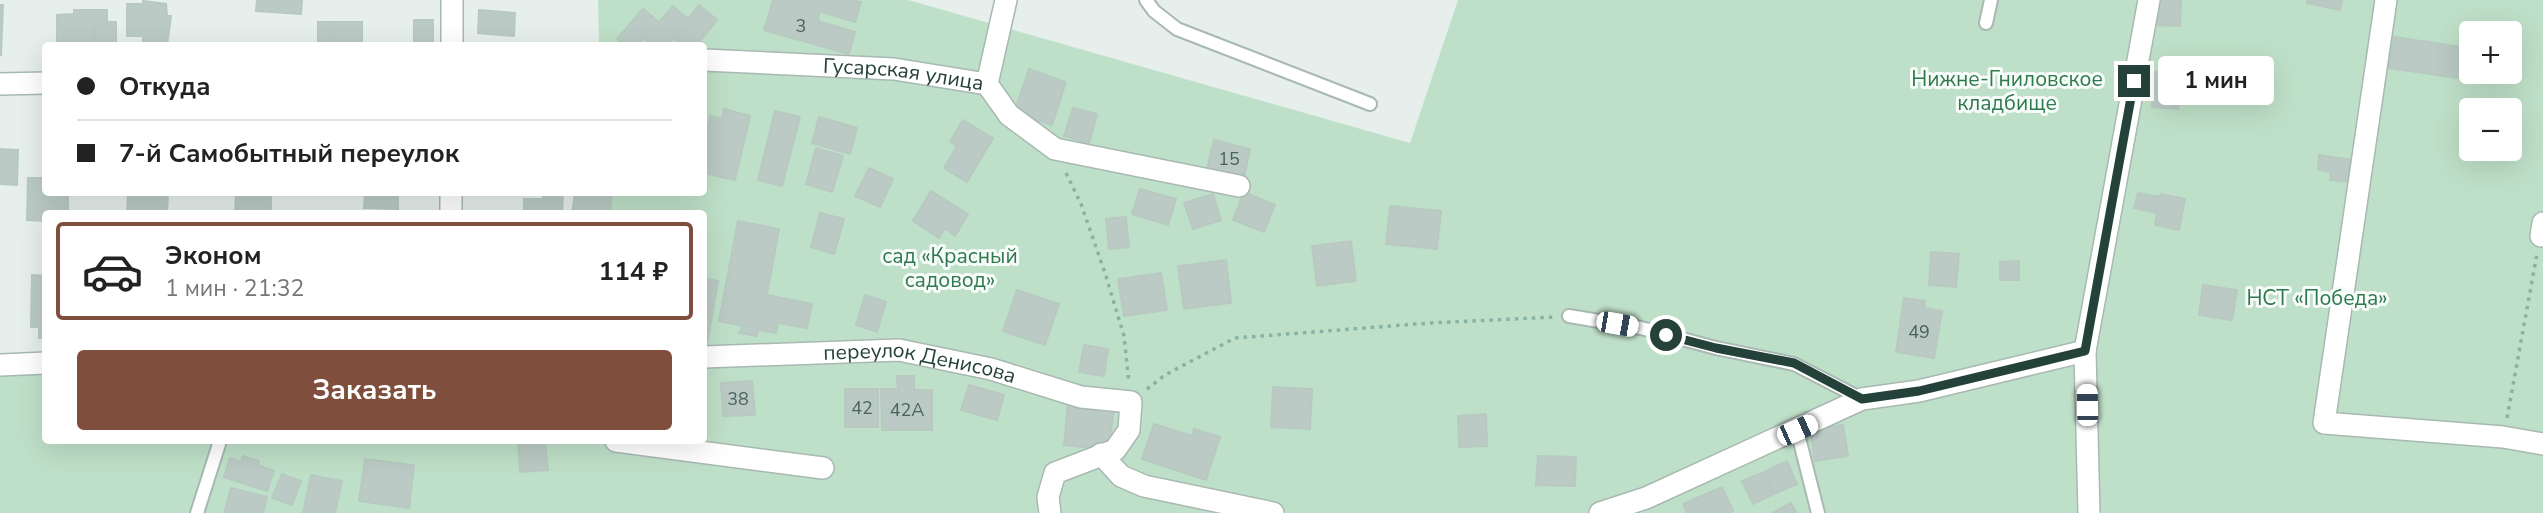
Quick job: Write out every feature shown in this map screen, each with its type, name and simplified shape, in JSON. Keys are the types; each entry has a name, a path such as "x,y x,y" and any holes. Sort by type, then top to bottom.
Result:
{"street":[{"path":"452,0 452,42"},
{"path":"987,84 1006,0"},
{"path":"2089,513 2085,351 2148,0"},
{"path":"2386,0 2324,423 2503,437 2543,444"},
{"name":"Гусарская улица","path":"707,60 894,69 987,84 1009,115 1055,149 1239,186"},
{"path":"0,84 42,83"},
{"name":"переулок Денисова","path":"707,357 899,350 991,369 1081,397 1131,402"},
{"path":"1600,513 1646,498 1862,399 1919,391 2085,351"},
{"path":"0,365 42,363"},
{"path":"1050,513 1048,497 1055,473 1115,450 1129,430 1131,402"},
{"path":"639,444 823,468"},
{"path":"1101,454 1121,476 1144,486 1273,513"}],"lane":[{"path":"1146,0 1154,11 1177,29 1370,104"},
{"path":"1986,23 1991,0"},
{"path":"1569,316 1641,328 1716,348 1794,363 1862,399"},
{"path":"1797,430 1818,513"},
{"path":"197,513 218,444"}],"path":[{"path":"1055,149 1081,204 1124,336 1131,402"},
{"path":"2503,437 2542,230"},
{"path":"1131,402 1165,375 1235,338 1430,323 1569,316"}],"green space":[{"name":"сад «Красный садовод»","path":"598,0 908,0 1410,143 1458,0 2141,0 2081,347 2084,513 0,513 0,372 42,370 42,444 707,444 707,210 601,210 600,196 707,196 707,42 599,42"},
{"name":"НСТ «Победа»","path":"2153,0 2543,0 2543,513 2093,513 2089,352"}],"building":[{"path":"257,0 302,0 301,14 256,11"},
{"path":"773,0 861,2 855,22 819,11 818,21 855,32 849,54 764,30"},
{"path":"2156,0 2181,0 2180,26 2155,25"},
{"path":"2307,0 2342,0 2340,10 2307,3"},
{"path":"143,1 166,4 167,16 171,16 167,42 143,42 143,36 127,36 127,4 143,4"},
{"path":"0,5 3,5 1,55 0,55"},
{"path":"699,5 717,20 699,42 678,42 674,38 670,42 648,42 644,38 640,42 620,42 617,39 643,9 659,22 673,6 688,19"},
{"path":"74,10 107,10 107,24 95,24 96,42 57,42 57,15 74,14"},
{"path":"479,10 515,13 514,36 478,33"},
{"path":"414,20 433,20 433,42 414,42"},
{"path":"116,22 116,42 94,42 95,24"},
{"path":"318,22 330,22 330,42 318,42"},
{"path":"330,22 362,22 362,42 330,42"},
{"path":"2394,37 2459,46 2458,78 2389,68"},
{"path":"1029,69 1066,82 1052,125 1014,113"},
{"path":"2154,72 2208,75 2207,93 2179,92 2178,109 2152,107"},
{"path":"1073,108 1097,114 1089,143 1064,136"},
{"path":"724,109 750,116 735,180 707,174 707,129 710,116 722,119"},
{"path":"775,111 800,117 782,186 758,180"},
{"path":"819,117 857,128 850,154 812,143"},
{"path":"963,120 993,138 967,182 944,168 957,146 950,142"},
{"path":"1214,140 1250,149 1244,177 1207,169"},
{"path":"816,148 843,156 832,192 806,184"},
{"path":"0,149 18,150 17,185 0,184"},
{"path":"2319,155 2354,160 2351,182 2330,180 2331,172 2318,170"},
{"path":"869,168 893,179 880,207 855,196"},
{"path":"28,178 42,178 42,196 68,196 68,210 42,210 42,221 27,220"},
{"path":"1140,189 1176,199 1168,225 1132,214"},
{"path":"931,191 968,214 955,236 945,228 939,238 913,221"},
{"path":"1244,192 1275,205 1264,232 1233,220"},
{"path":"2138,193 2185,199 2179,230 2155,225 2157,213 2134,208"},
{"path":"1213,194 1221,220 1193,229 1184,203"},
{"path":"128,196 168,196 167,210 127,210"},
{"path":"236,196 271,196 271,210 235,210"},
{"path":"365,196 398,196 398,209 364,208"},
{"path":"543,196 563,196 562,210 524,210 524,199 543,199"},
{"path":"574,196 612,196 610,210 573,210"},
{"path":"1390,206 1441,211 1437,249 1386,244"},
{"path":"820,213 844,219 834,254 811,247"},
{"path":"1126,217 1129,247 1109,249 1106,219"},
{"path":"738,221 779,229 767,295 812,304 807,328 778,323 776,333 758,330 757,336 739,333 743,326 719,321"},
{"path":"1351,241 1356,281 1317,286 1312,246"},
{"path":"1931,252 1959,254 1956,287 1929,285"},
{"path":"1226,260 1231,303 1184,309 1178,266"},
{"path":"2019,261 2019,280 2000,280 2000,262"},
{"path":"1161,273 1167,310 1124,316 1118,279"},
{"path":"32,275 42,276 42,338 39,338 39,327 31,327"},
{"path":"707,279 718,281 707,344"},
{"path":"2203,285 2237,290 2232,320 2199,315"},
{"path":"1017,290 1059,304 1045,345 1003,331"},
{"path":"865,295 886,302 877,332 856,325"},
{"path":"1904,298 1925,301 1924,308 1942,311 1934,358 1896,352"},
{"path":"1084,345 1108,349 1104,376 1079,372"},
{"path":"897,376 914,376 914,390 932,390 932,430 882,430 881,389 898,389"},
{"path":"752,381 755,415 723,416 721,383"},
{"path":"969,385 1004,395 997,420 961,410"},
{"path":"1273,387 1312,389 1310,429 1271,427"},
{"path":"845,389 878,389 878,427 845,427"},
{"path":"1068,402 1114,407 1109,450 1064,445"},
{"path":"1486,414 1487,446 1459,447 1458,416"},
{"path":"1154,424 1192,436 1194,429 1220,437 1206,480 1142,459"},
{"path":"1843,425 1848,456 1815,461 1810,430"},
{"path":"518,444 545,444 548,470 520,472"},
{"path":"243,456 259,461 258,465 274,471 267,491 224,477 230,458 241,462"},
{"path":"1538,456 1576,457 1575,486 1536,485"},
{"path":"365,459 414,465 409,508 359,501"},
{"path":"1787,461 1797,484 1774,494 1764,472"},
{"path":"1764,472 1774,494 1753,504 1742,481"},
{"path":"282,474 301,481 292,505 272,498"},
{"path":"311,475 342,481 335,513 303,513"},
{"path":"1722,487 1733,511 1687,513 1683,504"},
{"path":"231,488 267,497 263,513 224,513"},
{"path":"1791,503 1797,513 1772,513"}],"route":[{"path":"1666,335 1794,363 1862,399 1919,391 2085,351 2134,81"}],"park label":[{"name":"Нижне-Гниловское кладбище","path":"2007,91"}]}
